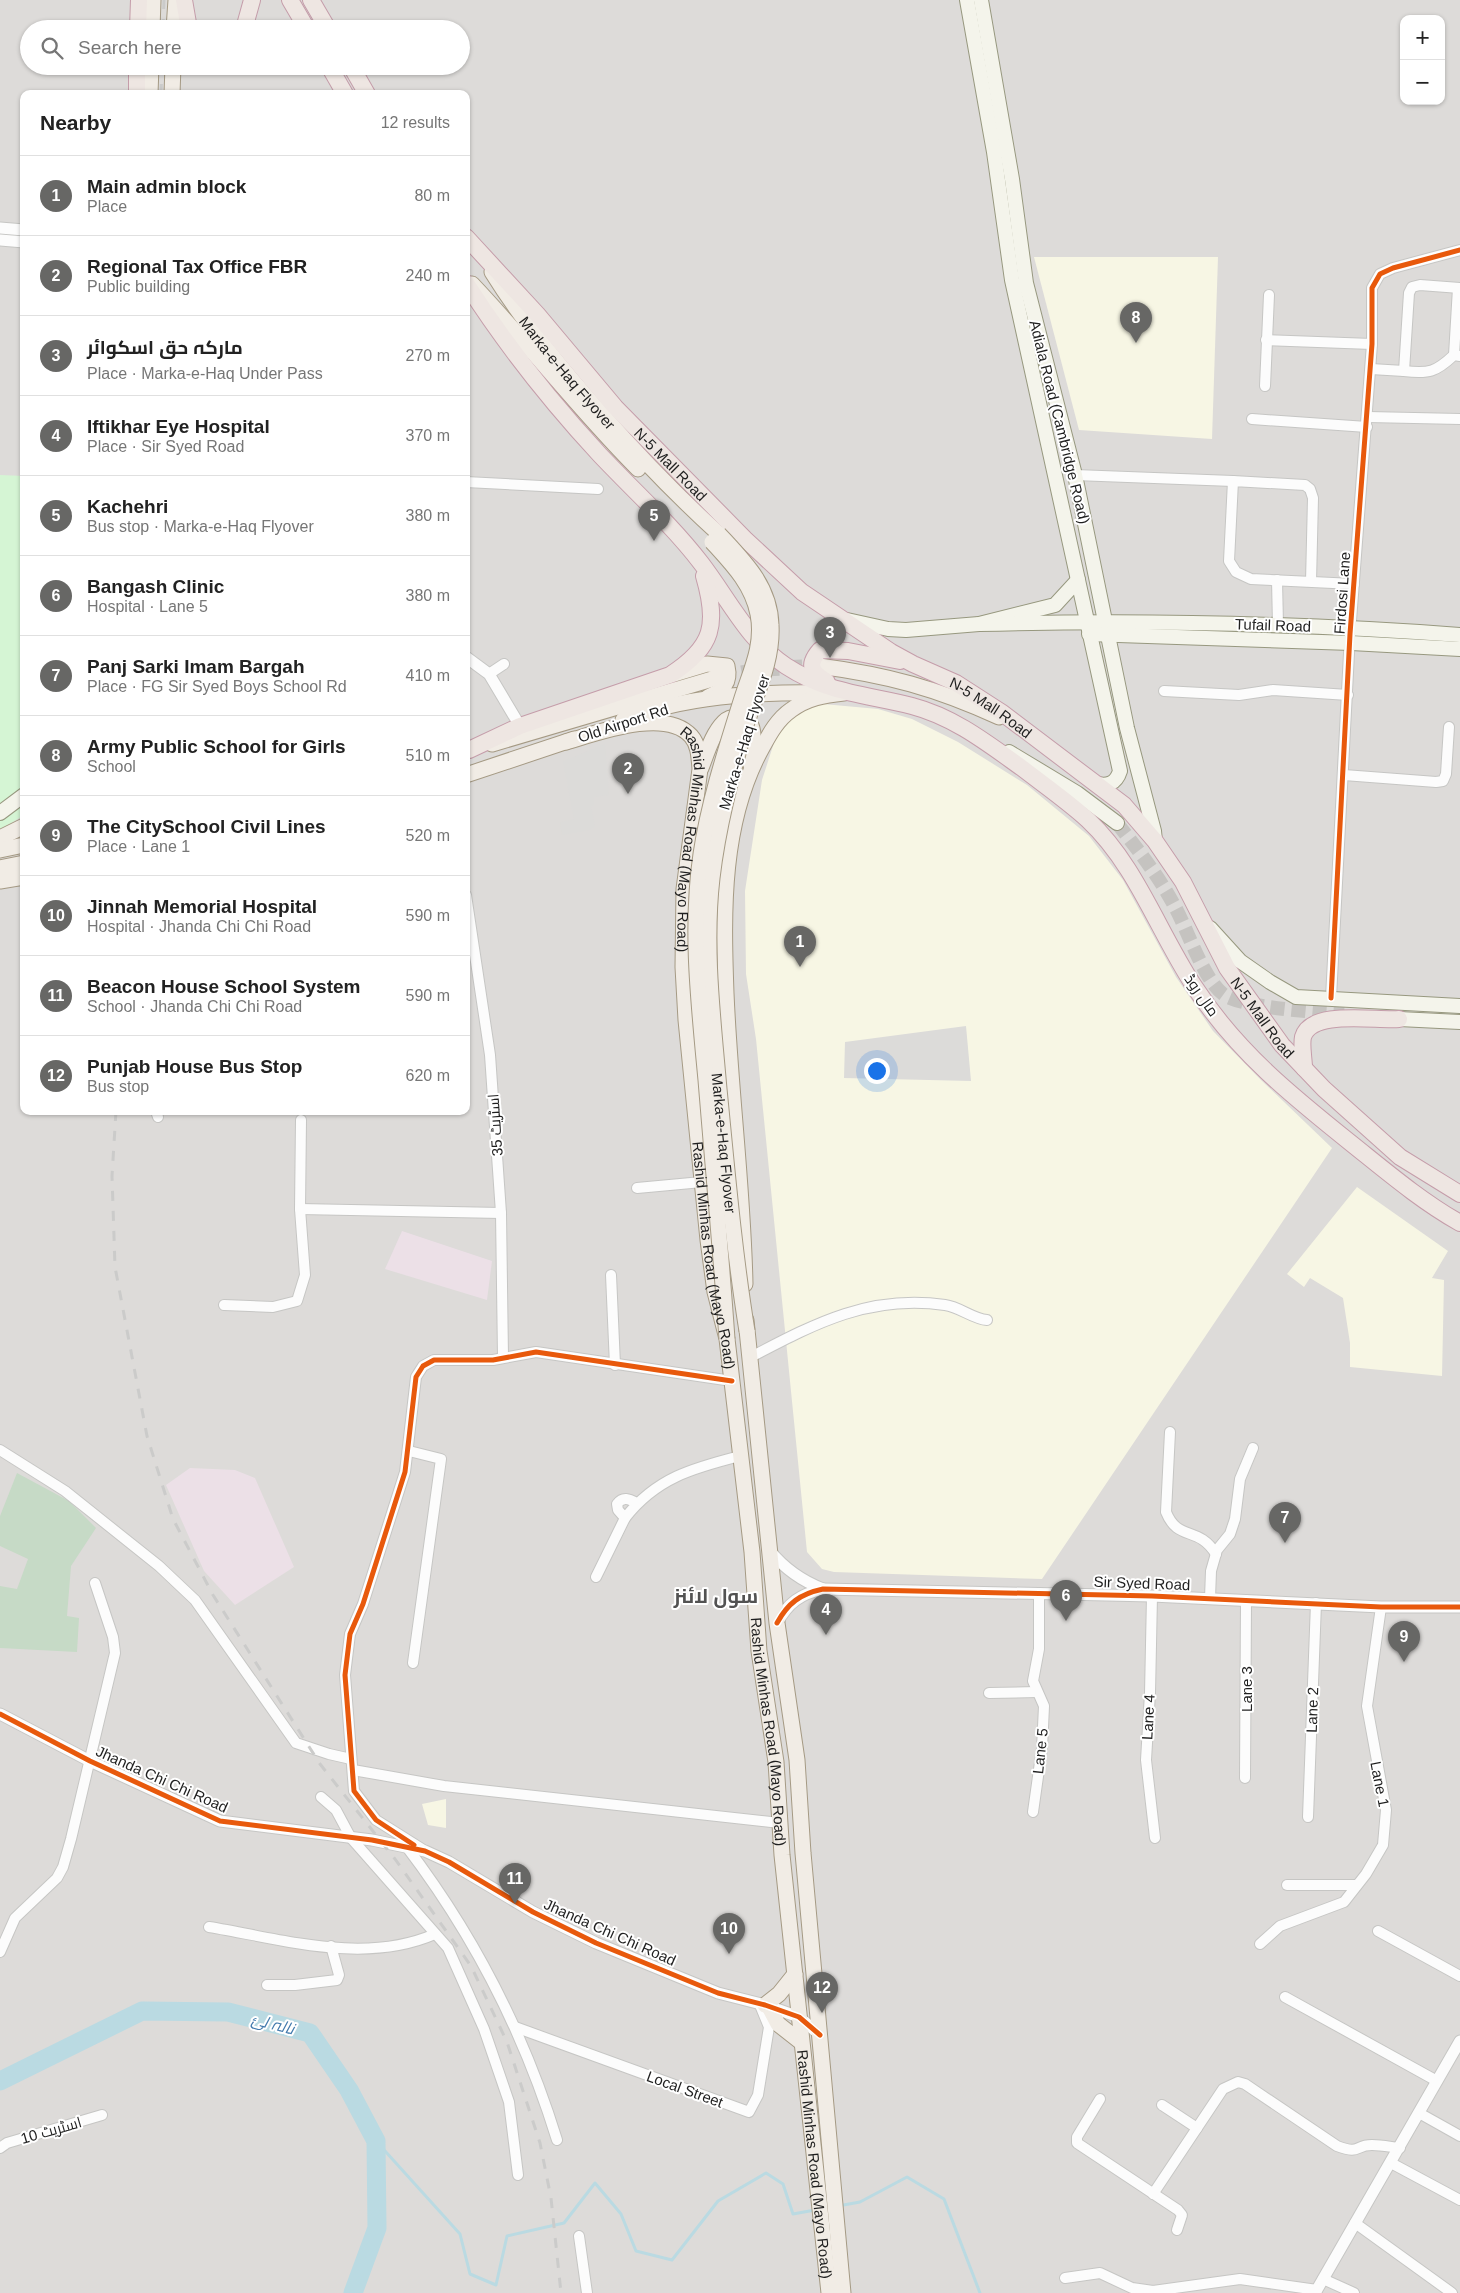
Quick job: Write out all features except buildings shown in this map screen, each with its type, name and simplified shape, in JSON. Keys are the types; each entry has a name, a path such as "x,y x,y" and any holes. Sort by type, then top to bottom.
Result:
{"highway":[{"path":"138,20 139,0"},
{"path":"184,0 187,20"},
{"path":"246,20 252,0"},
{"path":"290,0 302,20"},
{"path":"311,0 323,20"},
{"path":"137,75 137,90"},
{"path":"334,75 343,90"},
{"path":"356,75 365,90"},
{"name":"N-5 Mall Road","path":"470,242 537,314 615,407 752,546 802,592 913,664 956,683 1020,727 1124,805 1155,841 1183,882 1227,968 1282,1045 1360,1122 1400,1156 1460,1194"},
{"path":"470,289 489,319 526,368 598,453 700,562 746,628 767,651 785,666 844,693"},
{"path":"470,749 520,726 670,675 684,666 697,653 709,635 713,621 712,603 700,562"},
{"path":"844,693 814,673 812,662 820,650 848,650 913,664"},
{"name":"مال روڈ","path":"844,693 913,706 949,719 979,736 1070,803 1096,828 1118,855 1138,886 1195,987 1235,1041 1277,1084 1437,1210 1460,1223"},
{"path":"1304,1068 1303,1038 1309,1026 1324,1018 1399,1019"},
{"path":"1387,1172 1416,1188 1428,1192 1432,1191 1433,1185 1400,1156"},
{"path":"1460,1202 1441,1192 1438,1194 1441,1202 1460,1218"}],"main road":[{"path":"152,20 153,0"},
{"path":"175,20 176,0"},
{"name":"Adiala Road (Cambridge Road)","path":"967,0 994,152 1012,280 1087,628 1120,771 1118,779 1112,784 1101,785 1094,783"},
{"name":"Adiala Road (Cambridge Road)","path":"981,0 1012,179 1026,283 1075,475 1108,628 1127,728 1155,841"},
{"path":"150,90 151,75"},
{"path":"172,90 173,75"},
{"name":"Marka-e-Haq Flyover","path":"482,256 526,324 569,377 646,464 760,582 768,602 771,624 770,647 765,673 741,744 720,824 710,913 710,973 714,1034 733,1239 747,1332"},
{"name":"Marka-e-Haq Flyover","path":"470,282 506,319 607,438 716,538 744,579 758,614 760,636 753,673 729,743 707,823 701,854 697,918 699,1005 727,1339"},
{"path":"837,616 863,624 906,630 979,624 1055,605 1078,580"},
{"name":"Tufail Road","path":"979,624 1087,628 1278,625 1351,627 1460,635"},
{"name":"Tufail Road","path":"1108,628 1460,649"},
{"path":"670,675 707,664 727,666 730,677 727,684 707,698"},
{"path":"818,666 867,672 916,684 961,700 1020,727"},
{"path":"470,749 507,741 719,677"},
{"name":"Old Airport Rd","path":"470,774 566,742 640,713 707,698 794,692 844,693"},
{"name":"Rashid Minhas Road (Mayo Road)","path":"843,2293 832,2184 797,1760 777,1623 749,1358 743,1232 727,1018 724,905 730,846 747,776 770,733 790,710 820,696 844,693"},
{"path":"700,769 716,732 725,721 734,717 744,717 750,722 752,729 752,745 747,776"},
{"name":"Rashid Minhas Road (Mayo Road)","path":"566,742 633,722 668,725 682,729 692,737 699,752 700,769 688,848 682,923 686,1020 715,1292 727,1339 752,1552 759,1651 776,1762 801,2042 816,2186 830,2293"},
{"path":"979,736 1030,763 1117,823"},
{"path":"3,811 20,795"},
{"path":"3,811 20,798"},
{"path":"0,838 20,828"},
{"path":"0,850 20,846"},
{"path":"0,868 20,864"},
{"path":"0,881 20,878"},
{"path":"1204,922 1240,961 1270,982 1296,996 1460,1006"},
{"path":"1399,1019 1460,1022"},
{"path":"795,1974 765,2006 778,2024 801,2042"}],"street":[{"path":"0,228 20,230"},
{"path":"0,240 20,242"},
{"name":"Firdosi Lane","path":"1331,998 1351,627 1371,369 1372,288 1380,274 1393,268 1460,250"},
{"path":"1371,369 1424,374 1439,369 1457,356 1459,288 1420,285 1412,287 1408,293 1404,371"},
{"path":"1265,386 1269,296"},
{"path":"1266,340 1372,344"},
{"path":"1252,419 1367,422 1460,419"},
{"path":"1075,475 1233,480 1305,485 1310,489 1313,498 1312,582"},
{"path":"1233,480 1229,561 1236,572 1251,579 1354,584"},
{"path":"470,482 598,488"},
{"path":"1277,580 1278,625"},
{"path":"470,660 489,674 520,726"},
{"path":"489,674 504,664"},
{"path":"1164,691 1239,695 1273,690 1348,696"},
{"path":"1344,775 1443,781 1446,774 1449,727"},
{"name":"اسٹریٹ 35","path":"470,922 490,1055 501,1213 503,1356"},
{"path":"224,1305 273,1307 297,1302 305,1275 300,1209 301,1120"},
{"path":"637,1188 702,1182"},
{"path":"300,1209 501,1213"},
{"path":"611,1275 615,1365"},
{"path":"749,1358 799,1331 849,1311 867,1306 901,1303 946,1305 988,1320"},
{"path":"425,1851 376,1820 354,1792 345,1675 350,1634 369,1585 405,1472 409,1451 416,1377 423,1366 434,1360 493,1360 503,1356 536,1352 732,1381"},
{"path":"1170,1432 1166,1512 1170,1523 1178,1531 1191,1532 1203,1538 1216,1554"},
{"path":"1210,1598 1211,1571 1216,1554 1230,1534 1235,1520 1240,1480 1253,1448"},
{"path":"0,1450 65,1492 159,1566 195,1600 296,1743 351,1759"},
{"path":"409,1451 441,1459 413,1662"},
{"path":"596,1577 625,1518 637,1503 655,1488 684,1472 740,1456"},
{"path":"625,1518 618,1510 617,1504 620,1500 625,1499 637,1503"},
{"name":"Sir Syed Road","path":"770,1551 780,1563 807,1583 823,1589"},
{"path":"0,1952 15,1918 50,1887 63,1867 115,1653 114,1637 95,1583"},
{"name":"Sir Syed Road","path":"777,1623 784,1610 795,1600 808,1592 823,1589 1152,1596 1381,1607 1460,1607"},
{"name":"Lane 5","path":"1033,1812 1042,1748 1044,1715 1044,1706 1033,1681 1039,1649 1039,1593"},
{"name":"Lane 4","path":"1152,1596 1150,1693 1146,1760 1155,1838"},
{"name":"Lane 3","path":"1245,1778 1246,1600"},
{"name":"Lane 2","path":"1308,1817 1316,1603"},
{"name":"Lane 1","path":"1260,1944 1280,1926 1344,1902 1366,1874 1383,1845 1386,1810 1367,1706 1381,1607"},
{"path":"989,1693 1037,1692"},
{"name":"Jhanda Chi Chi Road","path":"0,1714 90,1761 220,1821 406,1846 425,1851 449,1862 533,1912 596,1943 718,1993 799,2018 820,2035"},
{"path":"353,1770 444,1786 780,1823"},
{"path":"321,1797 336,1810 351,1838 448,1948 484,2030 509,2102 518,2175"},
{"path":"406,1846 450,1906 468,1935 515,2027 543,2096 558,2140"},
{"path":"1287,1885 1356,1885"},
{"path":"209,1927 331,1946 363,1949 395,1947 417,1942 435,1934"},
{"path":"1378,1931 1460,1976"},
{"path":"267,1985 295,1985 337,1980 339,1975 331,1946"},
{"path":"1284,1997 1437,2081"},
{"name":"Local Street","path":"515,2027 749,2112 758,2095 769,2027 765,2006"},
{"path":"1064,2278 1100,2273 1132,2288 1154,2291 1240,2279 1316,2292 1460,2041"},
{"path":"1153,2194 1223,2090 1238,2082 1244,2084 1338,2146 1349,2151 1370,2145 1400,2148"},
{"path":"1100,2099 1077,2137 1077,2142 1182,2215 1177,2230"},
{"path":"1162,2105 1197,2128"},
{"path":"1419,2113 1460,2136"},
{"name":"اسٹریٹ 10","path":"0,2148 7,2143 102,2115"},
{"path":"1391,2163 1460,2200"},
{"path":"1356,2223 1452,2293"},
{"path":"579,2236 587,2293"},
{"path":"1323,2279 1354,2293"}],"shaded area":[{"path":"0,0 1460,0 1460,2293 0,2293"},
{"path":"1034,257 1218,257 1212,439 1079,430"},
{"path":"812,703 878,709 912,719 958,742 1027,785 1089,836 1123,880 1176,977 1213,1031 1332,1148 1042,1579 834,1572 822,1569 807,1552 756,1039 746,974 745,891 762,780 783,715"},
{"path":"605,744 609,795 594,797 594,805 591,806 595,826 589,830 562,835 560,822 574,819 563,761"},
{"path":"966,1026 971,1081 844,1078 845,1042"},
{"path":"1357,1187 1448,1251 1432,1278 1444,1280 1442,1376 1350,1367 1350,1343 1343,1298 1310,1278 1304,1287 1287,1274"},
{"path":"402,1231 492,1261 487,1300 385,1269"},
{"path":"190,1468 235,1470 255,1478 294,1567 235,1605 204,1571 166,1485"},
{"path":"17,1473 69,1501 96,1528 71,1566 67,1616 79,1618 77,1652 0,1648 0,1586 17,1589 28,1559 0,1546 0,1516"},
{"path":"446,1799 446,1828 428,1825 422,1804"}],"green space":[{"path":"0,475 20,476 20,818 0,830"}],"waterway":[{"name":"نالہ لئ","path":"0,2081 142,2011 228,2012 310,2033 349,2090 376,2141 377,2228 353,2293"},
{"path":"376,2141 460,2234 470,2274 496,2285 507,2236 564,2223 595,2183 621,2214 636,2251 672,2260 718,2201 766,2173 783,2184 793,2214 815,2210"},
{"path":"838,2206 860,2202 907,2177 944,2199 980,2293"}],"tunnel":[{"path":"719,677 764,669 819,666"},
{"path":"1117,823 1168,894 1202,965 1216,987 1223,994 1232,999 1263,1006 1344,1014"}],"railway":[{"path":"163,20 164,0"},
{"path":"161,90 162,75"},
{"path":"116,1115 112,1176 115,1267 147,1436 173,1519 213,1595 320,1764 395,1859 471,1966 507,2042 540,2143 551,2198 561,2293"}],"cycle path":[{"path":"1331,998 1350,634 1372,344 1372,288 1380,274 1393,268 1460,250"},
{"path":"414,1845 376,1820 354,1791 345,1675 350,1634 363,1604 405,1472 416,1377 423,1366 434,1360 493,1360 536,1352 732,1381"},
{"path":"777,1623 795,1600 823,1589 1152,1596 1381,1607 1460,1607"},
{"path":"0,1714 90,1761 220,1821 372,1840 425,1851 449,1862 533,1912 596,1943 718,1993 765,2005 799,2017 820,2035"}],"place":[{"name":"Army Public School for Girls","path":"1136,343"},
{"name":"Kachehri","path":"654,541"},
{"name":"مارکہ حق اسکوائر","path":"830,658"},
{"name":"Regional Tax Office FBR","path":"628,794"},
{"name":"Main admin block","path":"800,967"},
{"name":"Panj Sarki Imam Bargah","path":"1285,1543"},
{"name":"Bangash Clinic","path":"1066,1621"},
{"name":"Iftikhar Eye Hospital","path":"826,1635"},
{"name":"The CitySchool Civil Lines","path":"1404,1662"},
{"name":"Beacon House School System","path":"515,1904"},
{"name":"Jinnah Memorial Hospital","path":"729,1954"},
{"name":"Punjab House Bus Stop","path":"822,2013"}],"district":[{"name":"سول لائنز","path":"716,1596"}]}
